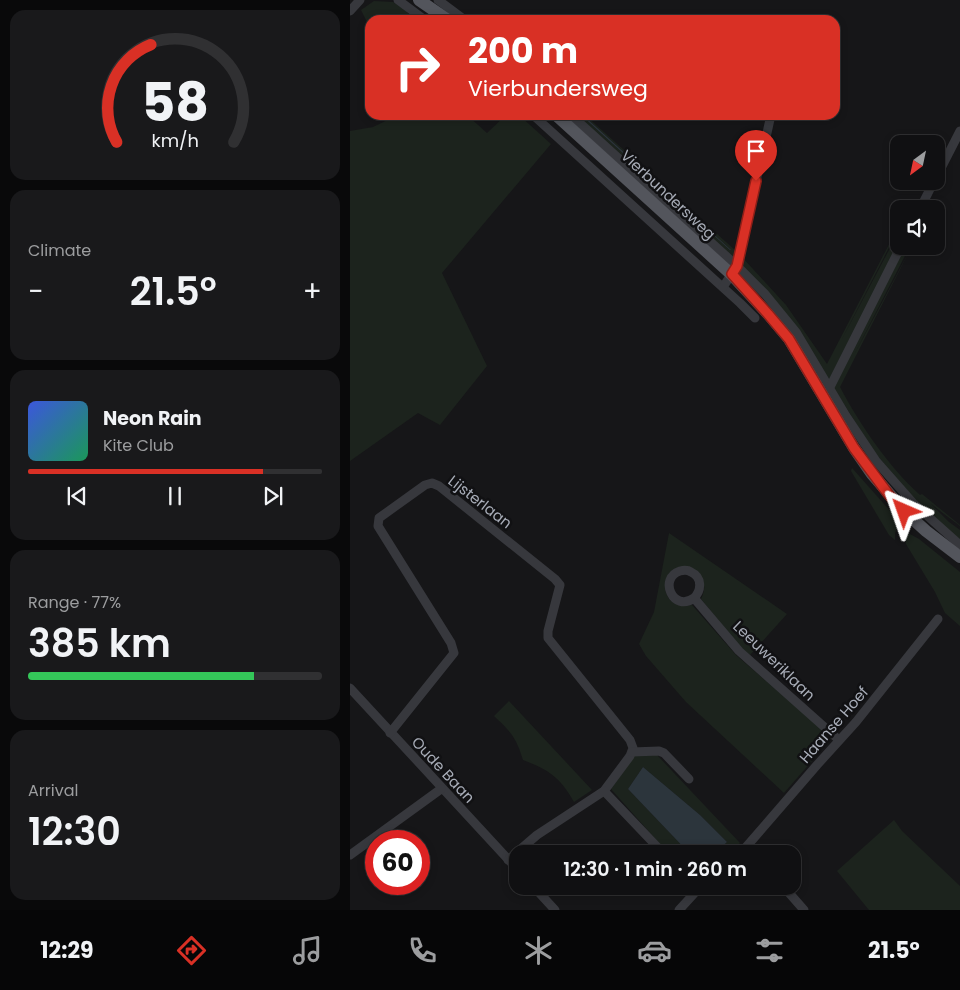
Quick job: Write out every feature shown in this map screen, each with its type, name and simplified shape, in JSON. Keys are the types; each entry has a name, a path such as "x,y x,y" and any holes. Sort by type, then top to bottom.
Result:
{"main road":[{"path":"419,0 441,15"},
{"name":"Vierbundersweg","path":"562,120 734,270 789,339 854,448 889,495 926,531 960,558"}],"street":[{"path":"350,11 360,0"},
{"path":"398,0 419,15"},
{"path":"438,0 458,15"},
{"name":"Vierbundersweg","path":"538,120 755,318"},
{"name":"Vierbundersweg","path":"575,120 780,312 796,332 846,416 888,476 912,503 960,545"},
{"path":"722,287 734,270 770,120"},
{"path":"945,161 960,132"},
{"path":"824,399 896,255"},
{"name":"Lijsterlaan","path":"390,733 454,653 451,643 378,526 379,518 386,512 425,485 432,483 439,486 555,579 560,586 548,631 548,638 630,740 633,748 632,752"},
{"name":"Leeuweriklaan","path":"694,598 740,651 839,740"},
{"name":"Haanse Hoef","path":"749,845 869,706 938,619"},
{"name":"Oude Baan","path":"350,688 508,860"},
{"path":"508,860 537,835 604,791 632,752 659,751 664,753 689,779"},
{"path":"350,855 442,789"},
{"path":"604,791 655,845"},
{"path":"541,895 555,910"},
{"path":"679,910 691,895"},
{"path":"791,895 804,910"}],"shaded area":[{"path":"374,1 393,2 410,15 365,15 365,18 361,10"},
{"path":"388,120 473,120 487,133 501,120 525,120 551,144 442,273 487,366 440,425 418,413 350,461 350,131 373,127"},
{"path":"580,120 587,120 731,250 588,120 591,120 736,251 735,257 732,258"},
{"path":"587,120 588,120 730,250"},
{"path":"890,242 841,341 890,248 890,255 894,255 829,381 740,265 741,256 786,305 827,364"},
{"path":"898,255 905,255 854,355 907,255 840,387 866,430 897,472 920,495 922,494 960,525 931,504 960,530 960,540 927,513 874,452 832,385"},
{"path":"852,468 900,522 895,533 895,540 889,535 851,471"},
{"path":"669,533 787,614 750,655 741,648 701,599 704,585 695,571 691,568 666,582 665,588 668,598 676,604 692,605 736,655 832,738 784,793 686,702 646,656 639,644 654,612"},
{"path":"908,533 919,539 960,572 960,626 945,613 935,592 906,544 905,537"},
{"path":"509,701 592,790 574,802 564,786 553,775 523,760 512,735 494,716"},
{"path":"635,755 657,755 740,843 738,845 724,845 727,842 700,815 643,767 628,789 681,845 661,845 611,789"},
{"path":"643,767 700,815 727,842 724,845 681,845 628,789"},
{"path":"894,820 902,831 960,886 960,910 869,910 837,871"}],"route":[{"path":"756,181 737,266 732,274 789,339 854,448 872,474 904,511"}]}
